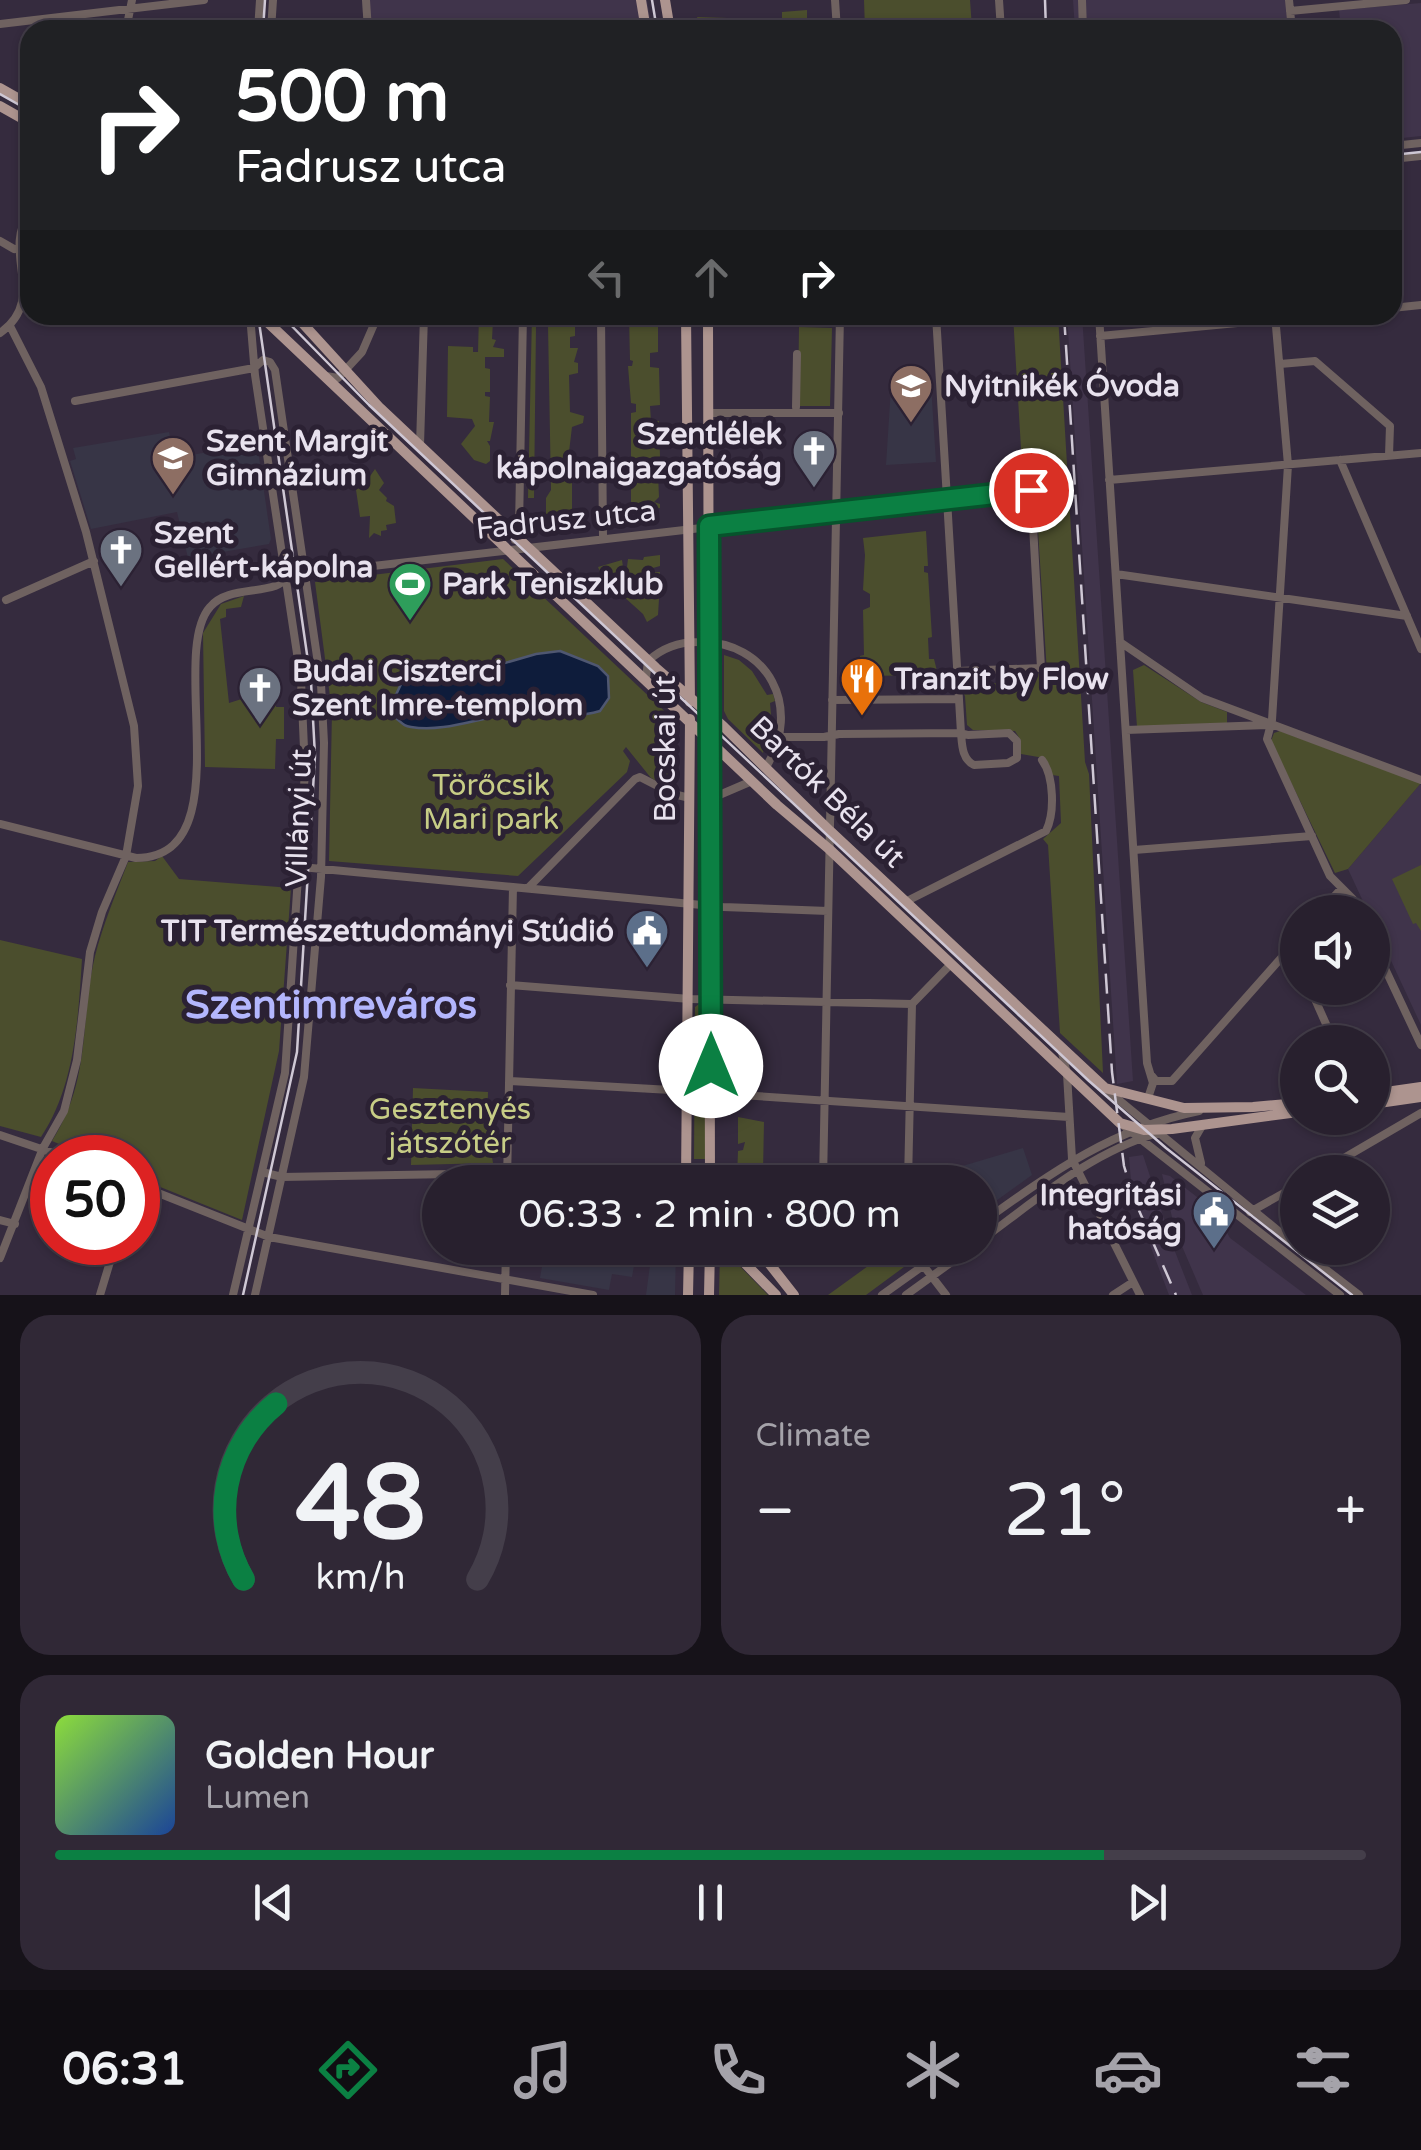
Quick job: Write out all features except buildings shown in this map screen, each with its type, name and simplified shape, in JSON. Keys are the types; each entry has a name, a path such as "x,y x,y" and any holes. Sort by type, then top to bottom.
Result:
{"main road":[{"name":"Bartók Béla út","path":"271,325 1067,1074 1149,1132"},
{"name":"Bartók Béla út","path":"304,325 380,408 1105,1088"},
{"name":"Bocskai út","path":"686,325 690,699 688,1165"},
{"name":"Bocskai út","path":"708,325 711,1165"},
{"path":"690,699 710,740"},
{"path":"1390,1091 1421,1087"},
{"path":"1105,1088 1175,1106 1208,1109 1280,1104"},
{"path":"1390,1101 1421,1096"},
{"path":"1149,1132 1280,1114"},
{"path":"688,1295 689,1265"},
{"path":"709,1295 710,1265"},
{"path":"747,1265 776,1295"},
{"path":"770,1265 794,1295"}],"street":[{"path":"26,20 131,4 204,0"},
{"path":"1289,0 1291,20"},
{"path":"1290,10 1406,0"},
{"path":"20,227 14,250 20,292"},
{"path":"0,241 14,250"},
{"path":"0,333 10,326 20,301"},
{"name":"Villányi út","path":"233,1295 285,1073 300,868 305,722 251,325"},
{"path":"326,376 338,378 347,371 362,352 374,325"},
{"path":"420,446 424,325"},
{"path":"510,549 516,536 523,325"},
{"path":"601,325 603,538"},
{"path":"823,1165 840,325"},
{"path":"779,738 961,733 1012,734 1017,741 1017,758 1008,763 971,764 964,754 961,733 946,499 937,325"},
{"path":"1099,325 1147,1062 1156,1080 1172,1082"},
{"path":"1100,336 1208,325"},
{"path":"1277,325 1288,465 1267,739 1330,876 1348,895"},
{"path":"10,326 41,388 94,561 136,736 138,804 126,856 90,952 77,1060 64,1110 50,1135"},
{"path":"796,407 797,354"},
{"name":"Villányi út","path":"254,368 263,360 273,364 324,720 321,869 304,1077 255,1295"},
{"path":"1280,364 1315,361 1390,426 1389,455"},
{"path":"76,401 254,368"},
{"path":"708,413 839,413"},
{"path":"1110,480 1421,452"},
{"path":"1340,460 1421,649"},
{"name":"Fadrusz utca","path":"126,856 144,858 168,846 180,834 190,812 198,782 196,645 202,618 217,600 280,585 285,579 305,574 1031,490 1042,668 958,671"},
{"path":"6,600 94,561"},
{"path":"1116,574 1408,618 1421,615"},
{"path":"646,678 648,660 670,647 689,642 726,643 745,652 764,670 779,701 779,738 766,767"},
{"path":"1120,642 1191,692 1421,780"},
{"path":"832,700 960,699"},
{"path":"1126,730 1270,724"},
{"path":"905,902 1042,835 1052,820 1049,772 1042,760"},
{"path":"528,888 640,777 690,798"},
{"path":"710,799 752,781"},
{"path":"809,810 830,802"},
{"path":"0,824 126,856"},
{"path":"1134,850 1312,836"},
{"path":"300,868 690,904 828,911"},
{"path":"507,1165 513,887"},
{"path":"1336,895 1341,889"},
{"path":"1145,1097 1172,1082 1280,959"},
{"path":"908,1165 912,1004 951,964"},
{"path":"1390,979 1421,1045"},
{"path":"510,985 711,1000 912,1004"},
{"path":"1060,1048 1067,1074 1076,1172 1140,1295"},
{"path":"1145,1097 1152,1076"},
{"path":"510,1081 689,1091"},
{"name":"Bartók Béla út","path":"1105,1088 1243,1218 1340,1295"},
{"path":"710,1093 1068,1117"},
{"path":"997,1212 1072,1159 1208,1109"},
{"path":"1349,1155 1421,1113"},
{"path":"1203,1168 1195,1138 1206,1123"},
{"path":"997,1229 1076,1172 1149,1132"},
{"name":"Bartók Béla út","path":"1149,1132 1203,1168 1280,1233"},
{"path":"0,1136 30,1144"},
{"path":"262,1172 282,1177 422,1174"},
{"path":"0,1258 30,1183"},
{"path":"160,1196 269,1236 592,1295"},
{"path":"1243,1218 1280,1196"},
{"path":"0,1220 15,1224"},
{"path":"100,1295 109,1265"},
{"path":"505,1265 505,1295"},
{"path":"882,1295 924,1265 946,1295"},
{"path":"906,1295 947,1265"},
{"name":"Bartók Béla út","path":"1321,1265 1359,1295"},
{"path":"1114,1295 1133,1282"}],"shaded area":[{"path":"362,0 647,0 650,20 363,20"},
{"path":"1073,0 1286,0 1288,20 1074,20"},
{"path":"1421,3 1421,136 1402,138 1402,20 1340,20 1339,10"},
{"path":"1068,325 1083,325 1133,1081 1117,1084"},
{"name":"Nyitnikék Óvoda","path":"931,385 936,462 886,465 891,387"},
{"name":"Szent Margit Gimnázium","path":"169,432 175,458 257,443 269,544 188,558 177,512 91,529 70,461 76,459 73,448"},
{"path":"1420,784 1421,1025 1390,958 1390,895 1360,895 1348,869"},
{"path":"1023,1148 1032,1175 997,1200 997,1165 966,1165"},
{"path":"1143,1155 1192,1295 1169,1295 1147,1237 1131,1181 1129,1157"},
{"path":"1162,1174 1170,1176 1233,1225 1225,1229 1230,1238 1306,1295 1203,1295 1175,1230"},
{"path":"542,1265 650,1265 634,1266 632,1277 612,1274 609,1290 540,1278"},
{"path":"650,1265 676,1265 675,1295 646,1295"}],"green space":[{"path":"864,0 970,0 971,20 865,20"},
{"path":"807,10 807,20 782,20 782,12"},
{"path":"697,17 728,18 698,20"},
{"path":"479,325 493,325 492,339 496,340 493,347 504,349 504,357 485,357 485,368 490,369 490,392 485,392 485,396 490,397 489,422 494,422 487,441 490,461 486,464 474,460 461,444 475,426 472,419 447,417 448,346 473,347 473,352 478,352"},
{"path":"532,325 548,325 536,326 534,498 528,498"},
{"path":"548,325 575,325 570,348 578,348 574,362 578,363 578,373 569,375 570,412 584,416 583,423 572,427 569,452 573,465 581,465 581,476 575,476 572,483 572,518 565,519 565,523 546,525 546,498 551,490"},
{"path":"629,325 658,325 658,352 650,353 650,367 659,368 660,405 650,406 651,421 659,421 660,457 650,458 651,472 658,473 659,497 654,502 660,508 631,512 631,413 636,412 636,404 631,403"},
{"path":"1014,325 1059,325 1085,762 1089,774 1103,1073 1060,1033 1048,845 1043,839 1061,823 1059,776 1052,775 1044,758 1021,754 1015,731 973,730 967,725 962,691 964,674 981,673 981,683 1005,683 1007,676 1047,673 1035,483 1023,482"},
{"path":"799,327 832,328 830,406 798,406"},
{"path":"375,469 384,483 379,490 394,506 396,523 386,525 381,536 374,533 369,538 370,516 360,517 354,476 360,473 368,479"},
{"path":"926,531 928,566 924,566 924,572 928,573 932,637 928,638 929,659 934,659 938,675 863,676 863,610 870,607 870,594 863,590 863,538"},
{"path":"660,555 660,566 653,568 660,572 660,578 653,579 660,583 658,615 647,622 602,577 598,567 622,560 623,567 627,567 628,559"},
{"name":"Törőcsik Mari park","path":"503,559 673,719 676,791 651,778 626,747 623,751 630,761 627,772 518,876 329,861 332,712 315,582"},
{"path":"244,596 241,607 226,609 226,617 220,619 229,703 276,688 276,707 284,707 284,739 276,739 275,769 205,767 203,633 221,604"},
{"path":"724,655 739,660 752,671 767,695 773,694 772,726 763,753 724,711"},
{"path":"1144,665 1201,702 1227,712 1227,725 1137,727 1133,670"},
{"path":"1280,731 1421,783 1348,869 1335,873 1271,741 1274,733"},
{"path":"162,856 179,879 291,888 279,1051 242,1220 160,1187 160,1135 55,1135 79,1072 95,956 119,885 128,862 155,861"},
{"path":"1421,865 1421,931 1413,924 1392,879"},
{"path":"0,940 82,959 68,1074 52,1117 42,1135 0,1126"},
{"path":"699,1004 703,1034 697,1029 696,1059 706,1092 705,1159 694,1159 695,1007"},
{"name":"Gesztenyés játszótér","path":"413,1088 488,1092 487,1127 493,1163 411,1165"},
{"path":"738,1117 764,1122 763,1165 737,1165 738,1151 743,1150 745,1142 738,1144"},
{"path":"720,1265 739,1265 768,1295 719,1295"},
{"path":"869,1265 907,1265 866,1295 828,1295"}],"water":[{"path":"560,651 598,666 608,676 609,698 600,711 498,716 433,728 409,727 397,719 395,697 402,682 481,670"}],"tram line":[{"path":"264,20 265,0"},
{"path":"652,0 655,20"},
{"path":"0,94 20,105"},
{"path":"1402,154 1421,152"},
{"path":"243,1295 297,1052 315,756 311,682 259,325"},
{"path":"291,325 369,405 1089,1081 1166,1148 1352,1295"}],"railway":[{"path":"1045,0 1046,20"},
{"path":"1065,325 1112,1072 1124,1166 1134,1199 1176,1295"}],"place":[{"name":"Nyitnikék Óvoda","path":"911,424"},
{"name":"Szentlélek kápolnaigazgatóság","path":"814,489"},
{"name":"Szent Margit Gimnázium","path":"173,496"},
{"name":"Szent Gellért-kápolna","path":"121,588"},
{"name":"Park Teniszklub","path":"410,622"},
{"name":"Tranzit by Flow","path":"862,717"},
{"name":"Budai Ciszterci Szent Imre-templom","path":"260,726"},
{"name":"TIT Természettudományi Stúdió","path":"647,969"},
{"name":"Integritási hatóság","path":"1214,1250"}],"district":[{"name":"Szentimreváros","path":"331,1005"}],"route":[{"path":"711,1066 709,526 1031,490"}]}
